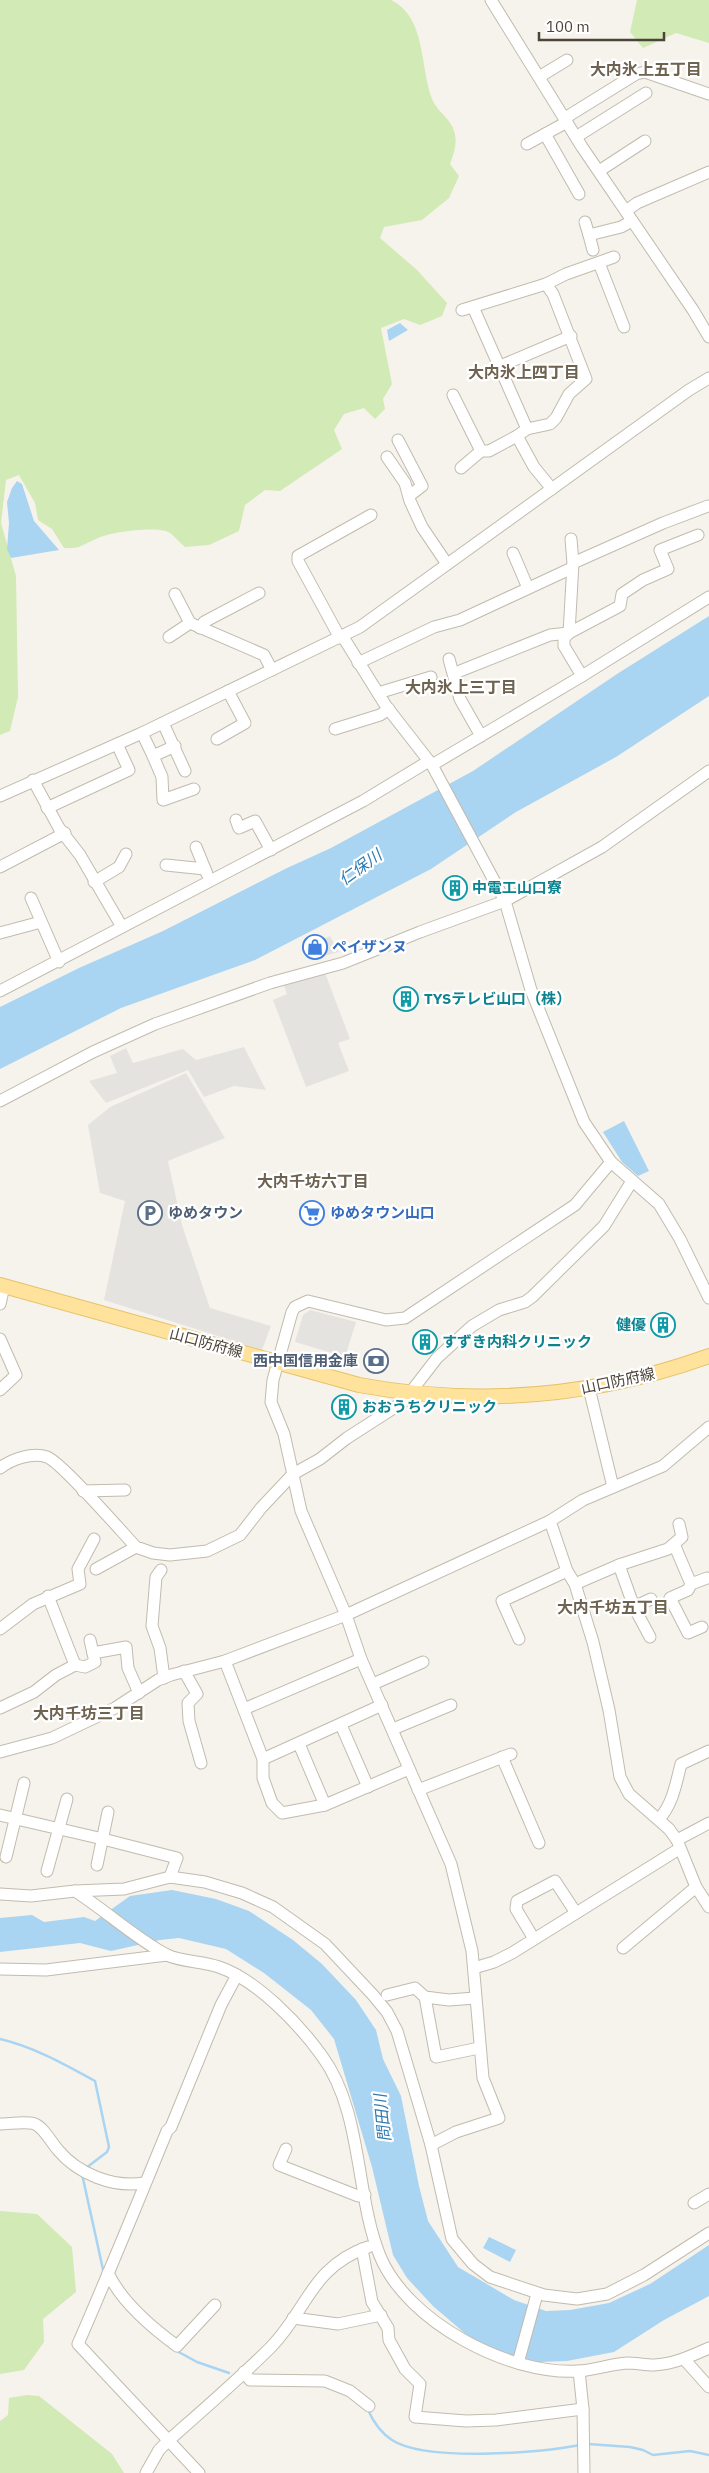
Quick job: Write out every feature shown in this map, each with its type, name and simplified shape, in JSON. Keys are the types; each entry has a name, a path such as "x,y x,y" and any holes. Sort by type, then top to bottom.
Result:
{"main road":[{"name":"山口防府線","path":"2,1286 359,1385 411,1393 502,1397 589,1388 636,1379 709,1356"}],"street":[{"path":"491,0 576,137 694,310 709,337"},
{"path":"539,77 567,60"},
{"path":"527,144 636,74 645,72 709,94"},
{"path":"576,137 609,112 633,105 646,93"},
{"path":"545,134 579,194"},
{"path":"599,171 645,141"},
{"path":"589,235 621,226 637,204 709,172"},
{"path":"585,222 593,250"},
{"path":"527,429 498,367 467,308 546,284 614,257"},
{"path":"599,262 624,327"},
{"path":"461,468 481,451 489,451 527,429 550,424 556,418 569,394 586,379 554,294 546,284"},
{"path":"498,367 571,336"},
{"path":"0,796 164,723 342,637 381,614 447,564 689,390 709,378"},
{"path":"453,395 481,451"},
{"path":"517,436 534,467 552,489"},
{"path":"398,440 422,486 409,496"},
{"path":"387,457 405,484 422,527 447,564"},
{"path":"358,663 434,627 460,620 572,565 708,506"},
{"path":"371,516 298,556 298,561 358,663 389,709 431,765 504,901 531,990 584,1122 611,1162 651,1195 658,1204 680,1239 709,1298"},
{"path":"582,676 564,646 564,638 569,633 620,606 622,594 643,580 668,569 660,550 698,535"},
{"path":"569,633 572,565 571,539"},
{"path":"513,553 528,588"},
{"path":"169,637 204,622 259,593"},
{"path":"175,594 195,626 264,655 272,670"},
{"path":"0,992 431,765 582,676 709,597"},
{"path":"455,673 550,635 569,633"},
{"path":"449,659 455,673 460,698 481,736"},
{"path":"378,693 431,678"},
{"path":"217,739 245,723 228,691"},
{"path":"335,729 380,715 389,709"},
{"path":"164,723 185,771"},
{"path":"142,733 162,777 163,800 194,789"},
{"path":"48,808 129,770 117,744"},
{"path":"153,756 175,746"},
{"path":"0,1101 93,1052 155,1024 270,983 343,963 504,901 602,847 709,771"},
{"path":"33,780 59,828 65,833 80,855 94,882 122,927"},
{"path":"236,820 239,828 255,821 271,850"},
{"path":"0,868 65,833"},
{"path":"196,847 210,880"},
{"path":"94,882 119,867 126,854"},
{"path":"166,865 205,869"},
{"path":"31,898 59,962"},
{"path":"0,933 41,922"},
{"path":"431,2145 456,2132 499,2118 483,2078 479,2048 474,1968 468,1925 451,1864 361,1659 346,1615 301,1511 284,1434 271,1402 273,1380 292,1312 300,1304 308,1301 322,1303 386,1320 405,1318 575,1205 611,1162"},
{"path":"0,1468 11,1460 27,1457 47,1457 63,1470 136,1547 153,1553 170,1554 207,1551 225,1544 240,1535 261,1508 293,1474 394,1410 411,1393 437,1358 472,1326 499,1310 525,1302 532,1296 604,1226 632,1181"},
{"path":"0,1304 2,1286"},
{"path":"0,1339 16,1375 0,1390"},
{"path":"589,1388 613,1487"},
{"path":"0,1752 52,1738 115,1708 164,1678 225,1661 346,1615 550,1521 583,1500 663,1466 709,1428"},
{"path":"83,1491 125,1490"},
{"path":"550,1521 567,1571 575,1584 593,1642 609,1710 620,1777 629,1794 669,1828 678,1844 696,1887 709,1907"},
{"path":"575,1584 619,1564 668,1549 682,1537 679,1524"},
{"path":"0,1629 33,1604 80,1584 78,1569 94,1538"},
{"path":"674,1544 691,1584"},
{"path":"96,1569 136,1547"},
{"path":"619,1564 634,1606 650,1637"},
{"path":"161,1570 156,1577 152,1626 160,1648 164,1678"},
{"path":"519,1639 502,1601 567,1571"},
{"path":"702,1627 688,1633 670,1598 688,1590 691,1584 707,1578"},
{"path":"48,1596 75,1665"},
{"path":"634,1606 652,1599"},
{"path":"0,1708 34,1692 56,1675 75,1665 85,1667 95,1662 90,1640"},
{"path":"93,1653 126,1647 128,1668 139,1692"},
{"path":"244,1709 361,1659"},
{"path":"225,1661 257,1749 263,1759 263,1778 272,1802 282,1813 325,1805 409,1769"},
{"path":"373,1684 423,1662"},
{"path":"184,1671 197,1694 188,1703 189,1721 201,1763"},
{"path":"263,1759 341,1726 382,1705"},
{"path":"392,1728 451,1705"},
{"path":"341,1726 368,1787"},
{"path":"298,1744 325,1805"},
{"path":"659,1820 666,1812 674,1793 681,1764 709,1751"},
{"path":"418,1790 507,1755 539,1843"},
{"path":"6,1857 24,1783"},
{"path":"47,1871 67,1799"},
{"path":"97,1865 108,1812"},
{"path":"0,1816 60,1828 177,1858 170,1877"},
{"path":"474,1968 503,1958 534,1939 576,1913 709,1823"},
{"path":"0,1894 31,1896 78,1894 124,1889 170,1877 205,1882 242,1893 273,1907 325,1944 352,1970 387,2012 397,2031 431,2145 452,2239 473,2264 490,2276 537,2294 578,2299 607,2294 644,2275 709,2233"},
{"path":"534,1939 516,1909 517,1901 555,1881 576,1913"},
{"path":"623,1948 696,1887"},
{"path":"78,1894 165,1953 220,1967 237,1975 274,2003 311,2042 329,2067 352,2128 365,2195 380,2257 391,2275 430,2318 486,2352 555,2370 579,2371 627,2363 667,2364 709,2348"},
{"path":"0,1969 46,1970 165,1953"},
{"path":"200,2473 78,2344 106,2276 126,2234 144,2183 167,2131 171,2127 221,2005 237,1975"},
{"path":"387,1995 415,1988 425,1997 449,2000 475,1998"},
{"path":"425,1997 436,2057 479,2048"},
{"path":"0,2124 33,2124 40,2127 59,2152 83,2172 103,2179 134,2185 144,2183"},
{"path":"286,2149 279,2165 358,2196 365,2195"},
{"path":"694,2204 709,2194"},
{"path":"146,2473 159,2450 168,2440 244,2372 279,2337 326,2271 340,2260 376,2244"},
{"path":"362,2250 372,2302 388,2328 391,2344 405,2369 420,2384 415,2417 466,2422 583,2409"},
{"path":"106,2276 143,2318 176,2346 216,2305"},
{"path":"519,2362 537,2294"},
{"path":"293,2318 338,2324 381,2315"},
{"path":"684,2359 709,2387"},
{"path":"579,2371 583,2409 584,2473"},
{"path":"244,2372 250,2380 325,2381 350,2391 369,2406"}],"green space":[{"path":"0,0 391,0 403,8 417,32 429,90 434,103 454,131 456,144 450,164 459,176 449,198 422,220 384,227 380,238 417,270 447,303 442,316 420,325 404,319 381,328 392,384 383,399 385,409 375,419 364,408 344,414 334,430 342,449 280,491 265,490 245,505 239,531 209,545 185,547 168,532 142,530 102,536 78,547 64,548 52,529 38,520 35,503 19,475 6,480 1,523 16,576 18,697 10,731 0,735"},
{"path":"637,0 709,0 709,43 676,33 643,48 630,32"},
{"path":"0,2211 37,2214 72,2247 76,2292 43,2319 44,2342 24,2370 0,2374"},
{"path":"27,2395 39,2396 112,2454 124,2473 0,2473 0,2421 8,2415 9,2398"}],"shaded area":[{"name":"ペイザンヌ","path":"330,936 339,952 313,959 311,954 325,947 321,940"},
{"path":"325,973 350,1039 338,1043 349,1071 306,1087 273,1000 287,994 284,986"},
{"path":"244,1047 266,1090 234,1086 204,1097 188,1070 106,1103 89,1081 117,1073 110,1056 126,1048 133,1063 183,1049 196,1060"},
{"name":"ゆめタウン","path":"186,1073 225,1138 168,1161 182,1225 210,1308 271,1326 262,1350 104,1300 125,1201 100,1193 88,1125 110,1107"},
{"path":"310,1310 356,1322 345,1357 295,1342 303,1315"}],"water":[{"path":"400,323 408,330 389,341 387,330"},
{"path":"17,481 22,484 34,521 59,550 11,558 7,549 9,523 7,502 12,488"},
{"name":"仁保川","path":"709,616 709,696 616,757 516,812 431,869 255,960 121,1008 0,1069 0,1007 79,968 163,931 285,869 331,848 473,771 617,674"},
{"path":"624,1121 649,1171 638,1176 622,1162 603,1132"},
{"name":"問田川","path":"172,1890 216,1899 249,1911 293,1940 322,1964 356,2000 376,2030 383,2059 401,2096 428,2221 458,2267 514,2300 546,2311 570,2310 609,2303 650,2284 709,2245 709,2296 664,2320 614,2352 567,2361 538,2362 513,2357 476,2343 433,2306 407,2278 393,2255 372,2167 334,2039 311,2010 264,1973 226,1949 179,1938 160,1940 111,1951 80,1943 0,1952 0,1918 32,1915 44,1922 84,1917 95,1921 130,1896"},
{"path":"489,2237 516,2250 510,2262 483,2248"}],"waterway":[{"path":"0,2039 37,2051 95,2081 109,2147 107,2152 86,2168"},
{"path":"82,2174 104,2274"},
{"path":"175,2350 197,2362 229,2373"},
{"path":"368,2410 384,2434 392,2440 408,2447 430,2451 484,2454 512,2453 580,2445"},
{"path":"588,2444 630,2447 653,2455 690,2451 709,2455"}],"place":[{"name":"中電工山口寮","path":"455,888"},
{"name":"ペイザンヌ","path":"315,947"},
{"name":"TYSテレビ山口（株）","path":"406,999"},
{"name":"ゆめタウン","path":"150,1213"},
{"name":"ゆめタウン山口","path":"312,1213"},
{"name":"健優","path":"663,1325"},
{"name":"すずき内科クリニック","path":"425,1342"},
{"name":"西中国信用金庫","path":"376,1361"},
{"name":"おおうちクリニック","path":"344,1407"}],"district":[{"name":"大内氷上五丁目","path":"646,69"},
{"name":"大内氷上四丁目","path":"524,372"},
{"name":"大内氷上三丁目","path":"461,687"},
{"name":"大内千坊六丁目","path":"313,1181"},
{"name":"大内千坊五丁目","path":"613,1607"},
{"name":"大内千坊三丁目","path":"89,1713"}]}
